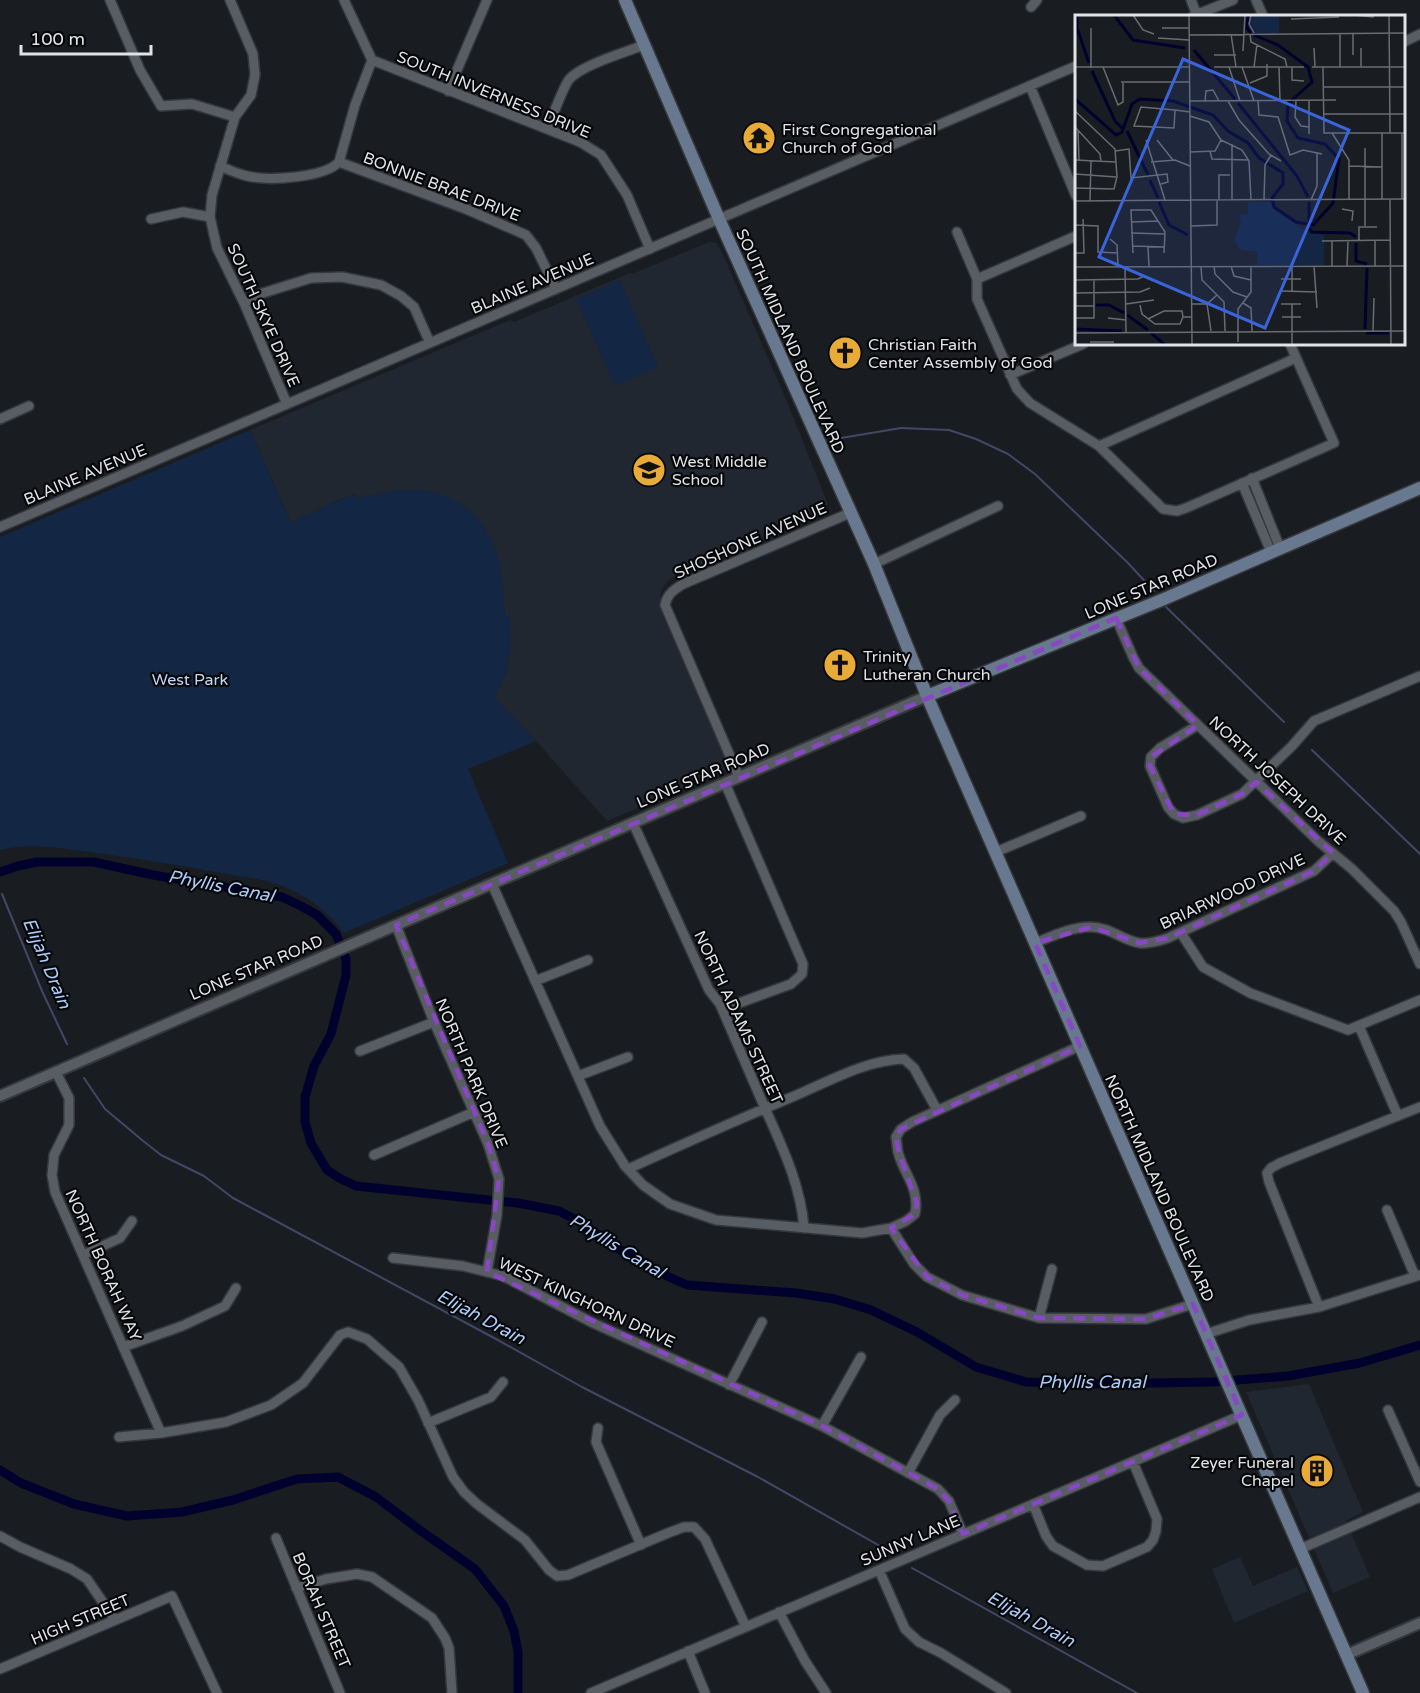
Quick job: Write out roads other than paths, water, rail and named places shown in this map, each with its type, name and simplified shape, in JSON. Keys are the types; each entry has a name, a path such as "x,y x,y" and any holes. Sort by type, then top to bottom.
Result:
{"main road":[{"name":"SOUTH MIDLAND BOULEVARD","path":"625,0 719,219 874,564 927,696"},
{"name":"LONE STAR ROAD","path":"927,696 1420,488"},
{"name":"NORTH MIDLAND BOULEVARD","path":"927,696 1362,1693"}],"street":[{"path":"110,0 140,70 160,106 192,104 235,117"},
{"name":"SOUTH SKYE DRIVE","path":"230,0 253,54 255,75 251,95 235,117 212,195 210,217 217,248 244,303 286,404"},
{"name":"SOUTH INVERNESS DRIVE","path":"344,0 372,60 580,142 601,155 627,195 650,249"},
{"path":"448,91 487,0"},
{"path":"1191,0 1195,15"},
{"path":"1197,15 1233,0"},
{"path":"1256,0 1263,15"},
{"path":"1405,42 1420,34"},
{"path":"546,128 554,116 569,80 585,68 644,45"},
{"path":"339,162 355,105 372,60"},
{"name":"BLAINE AVENUE","path":"0,527 1075,67"},
{"path":"1029,86 1075,191"},
{"name":"BONNIE BRAE DRIVE","path":"220,166 247,176 269,179 316,174 334,168 339,162 466,209 526,235 536,248 556,289"},
{"path":"151,219 183,212 210,217"},
{"path":"957,232 976,279 977,299 1017,389 1030,403 1099,446 1163,509 1177,511 1186,508 1334,443 1290,345"},
{"path":"976,279 1075,237"},
{"path":"244,303 263,293 311,278 342,277 381,285 401,296 414,308 430,343"},
{"path":"1010,375 1081,345"},
{"path":"1099,446 1296,358"},
{"path":"0,419 29,406"},
{"path":"1252,478 1275,550"},
{"path":"1242,483 1275,550"},
{"path":"874,564 999,506"},
{"name":"SHOSHONE AVENUE","path":"739,777 665,605 669,593 683,584 850,513"},
{"name":"NORTH JOSEPH DRIVE","path":"1116,618 1139,668 1256,782 1352,869 1394,911 1420,964"},
{"path":"1198,725 1160,748 1151,757 1150,765 1168,807 1174,814 1183,818 1197,815 1242,794 1314,721 1420,676"},
{"name":"LONE STAR ROAD","path":"0,1096 927,696"},
{"path":"720,1004 729,1006 791,984 802,974 803,964 725,783"},
{"path":"996,852 1081,816"},
{"name":"NORTH ADAMS STREET","path":"633,823 709,990 720,1004 779,1139 798,1195 804,1228"},
{"name":"BRIARWOOD DRIVE","path":"1035,943 1068,931 1091,927 1112,931 1139,943 1152,943 1181,933 1314,871 1333,854"},
{"path":"492,884 600,1126 628,1169 643,1185 670,1204 716,1220 862,1233 891,1228 906,1221 915,1214 917,1203 916,1193 899,1153 896,1137 901,1129 937,1110 1080,1046"},
{"name":"NORTH PARK DRIVE","path":"396,925 434,1022 488,1144 499,1179 497,1211 487,1272"},
{"path":"1181,933 1203,967 1250,993 1348,1030 1420,1000"},
{"path":"535,981 588,960"},
{"path":"360,1051 434,1022"},
{"path":"1359,1026 1398,1116"},
{"path":"578,1076 628,1057"},
{"path":"628,1169 861,1067 896,1059 904,1059 914,1068 937,1110"},
{"name":"NORTH BORAH WAY","path":"56,1072 69,1098 69,1125 54,1155 52,1175 55,1192 161,1433"},
{"path":"1319,1307 1267,1173 1280,1163 1420,1107"},
{"path":"374,1155 474,1112"},
{"path":"1206,1334 1249,1320 1319,1307 1418,1276 1387,1210"},
{"path":"83,1255 120,1238 132,1221"},
{"path":"891,1228 914,1264 927,1277 962,1295 1039,1318 1146,1318 1193,1304"},
{"name":"WEST KINGHORN DRIVE","path":"393,1258 463,1266 503,1276 593,1323 822,1426 938,1489 949,1501 963,1534"},
{"path":"1039,1318 1053,1269"},
{"path":"123,1347 182,1326 225,1306 236,1288"},
{"path":"729,1385 762,1322"},
{"path":"119,1437 161,1433 226,1422 271,1405 303,1383 340,1335 348,1332 367,1339 399,1367 418,1400 453,1477 464,1492 525,1540 549,1570 557,1576 568,1575 684,1527 694,1527 705,1539 746,1627"},
{"path":"822,1426 861,1358"},
{"path":"428,1423 491,1397 503,1382"},
{"path":"908,1473 940,1415 955,1400"},
{"path":"1388,1410 1420,1482"},
{"name":"SUNNY LANE","path":"591,1693 1242,1415"},
{"path":"598,1428 596,1442 640,1545"},
{"path":"1033,1504 1046,1536 1053,1546 1087,1565 1103,1566 1147,1547 1156,1532 1157,1519 1133,1462"},
{"path":"1300,1549 1420,1497"},
{"path":"0,1536 71,1569 87,1579 115,1620"},
{"name":"BORAH STREET","path":"276,1538 340,1693"},
{"path":"879,1570 905,1629 919,1642 1006,1693"},
{"path":"296,1588 326,1579 357,1574 372,1577 432,1618 449,1648 452,1693"},
{"name":"HIGH STREET","path":"0,1669 172,1596 217,1693"},
{"path":"779,1612 805,1661 826,1693"},
{"path":"1346,1655 1420,1623"},
{"path":"688,1652 705,1693"}],"waterway":[{"path":"835,439 901,428 949,430 976,439 1008,454 1035,474 1154,591"},
{"path":"1166,607 1284,722"},
{"path":"1312,750 1420,854"},
{"name":"Phyllis Canal","path":"0,872 37,862 94,862 153,875 282,897 317,915 336,934 346,959 346,975 331,1034 314,1066 305,1097 305,1122 311,1143 327,1170 356,1186 518,1203 559,1211 582,1223 612,1245 660,1273 687,1285 796,1293 835,1299 871,1310 917,1332 976,1367 1026,1382 1091,1384 1212,1382 1288,1376 1360,1363 1420,1345"},
{"name":"Elijah Drain","path":"2,894 42,991 67,1044"},
{"name":"Elijah Drain","path":"84,1078 105,1109 142,1140 161,1155 204,1176 233,1198 582,1387 758,1477 887,1550"},
{"name":"Phyllis Canal","path":"0,1470 21,1483 74,1504 127,1516 182,1512 233,1500 297,1479 338,1477 376,1497 475,1569 504,1606 514,1631 518,1652 518,1693"},
{"name":"Elijah Drain","path":"912,1568 1137,1693"}],"place":[{"name":"First Congregational Church of God","path":"759,138"},
{"name":"Christian Faith Center Assembly of God","path":"845,353"},
{"name":"West Middle School","path":"649,470"},
{"name":"Trinity Lutheran Church","path":"840,665"},
{"name":"Zeyer Funeral Chapel","path":"1317,1471"}],"park label":[{"name":"West Park","path":"190,679"}]}
